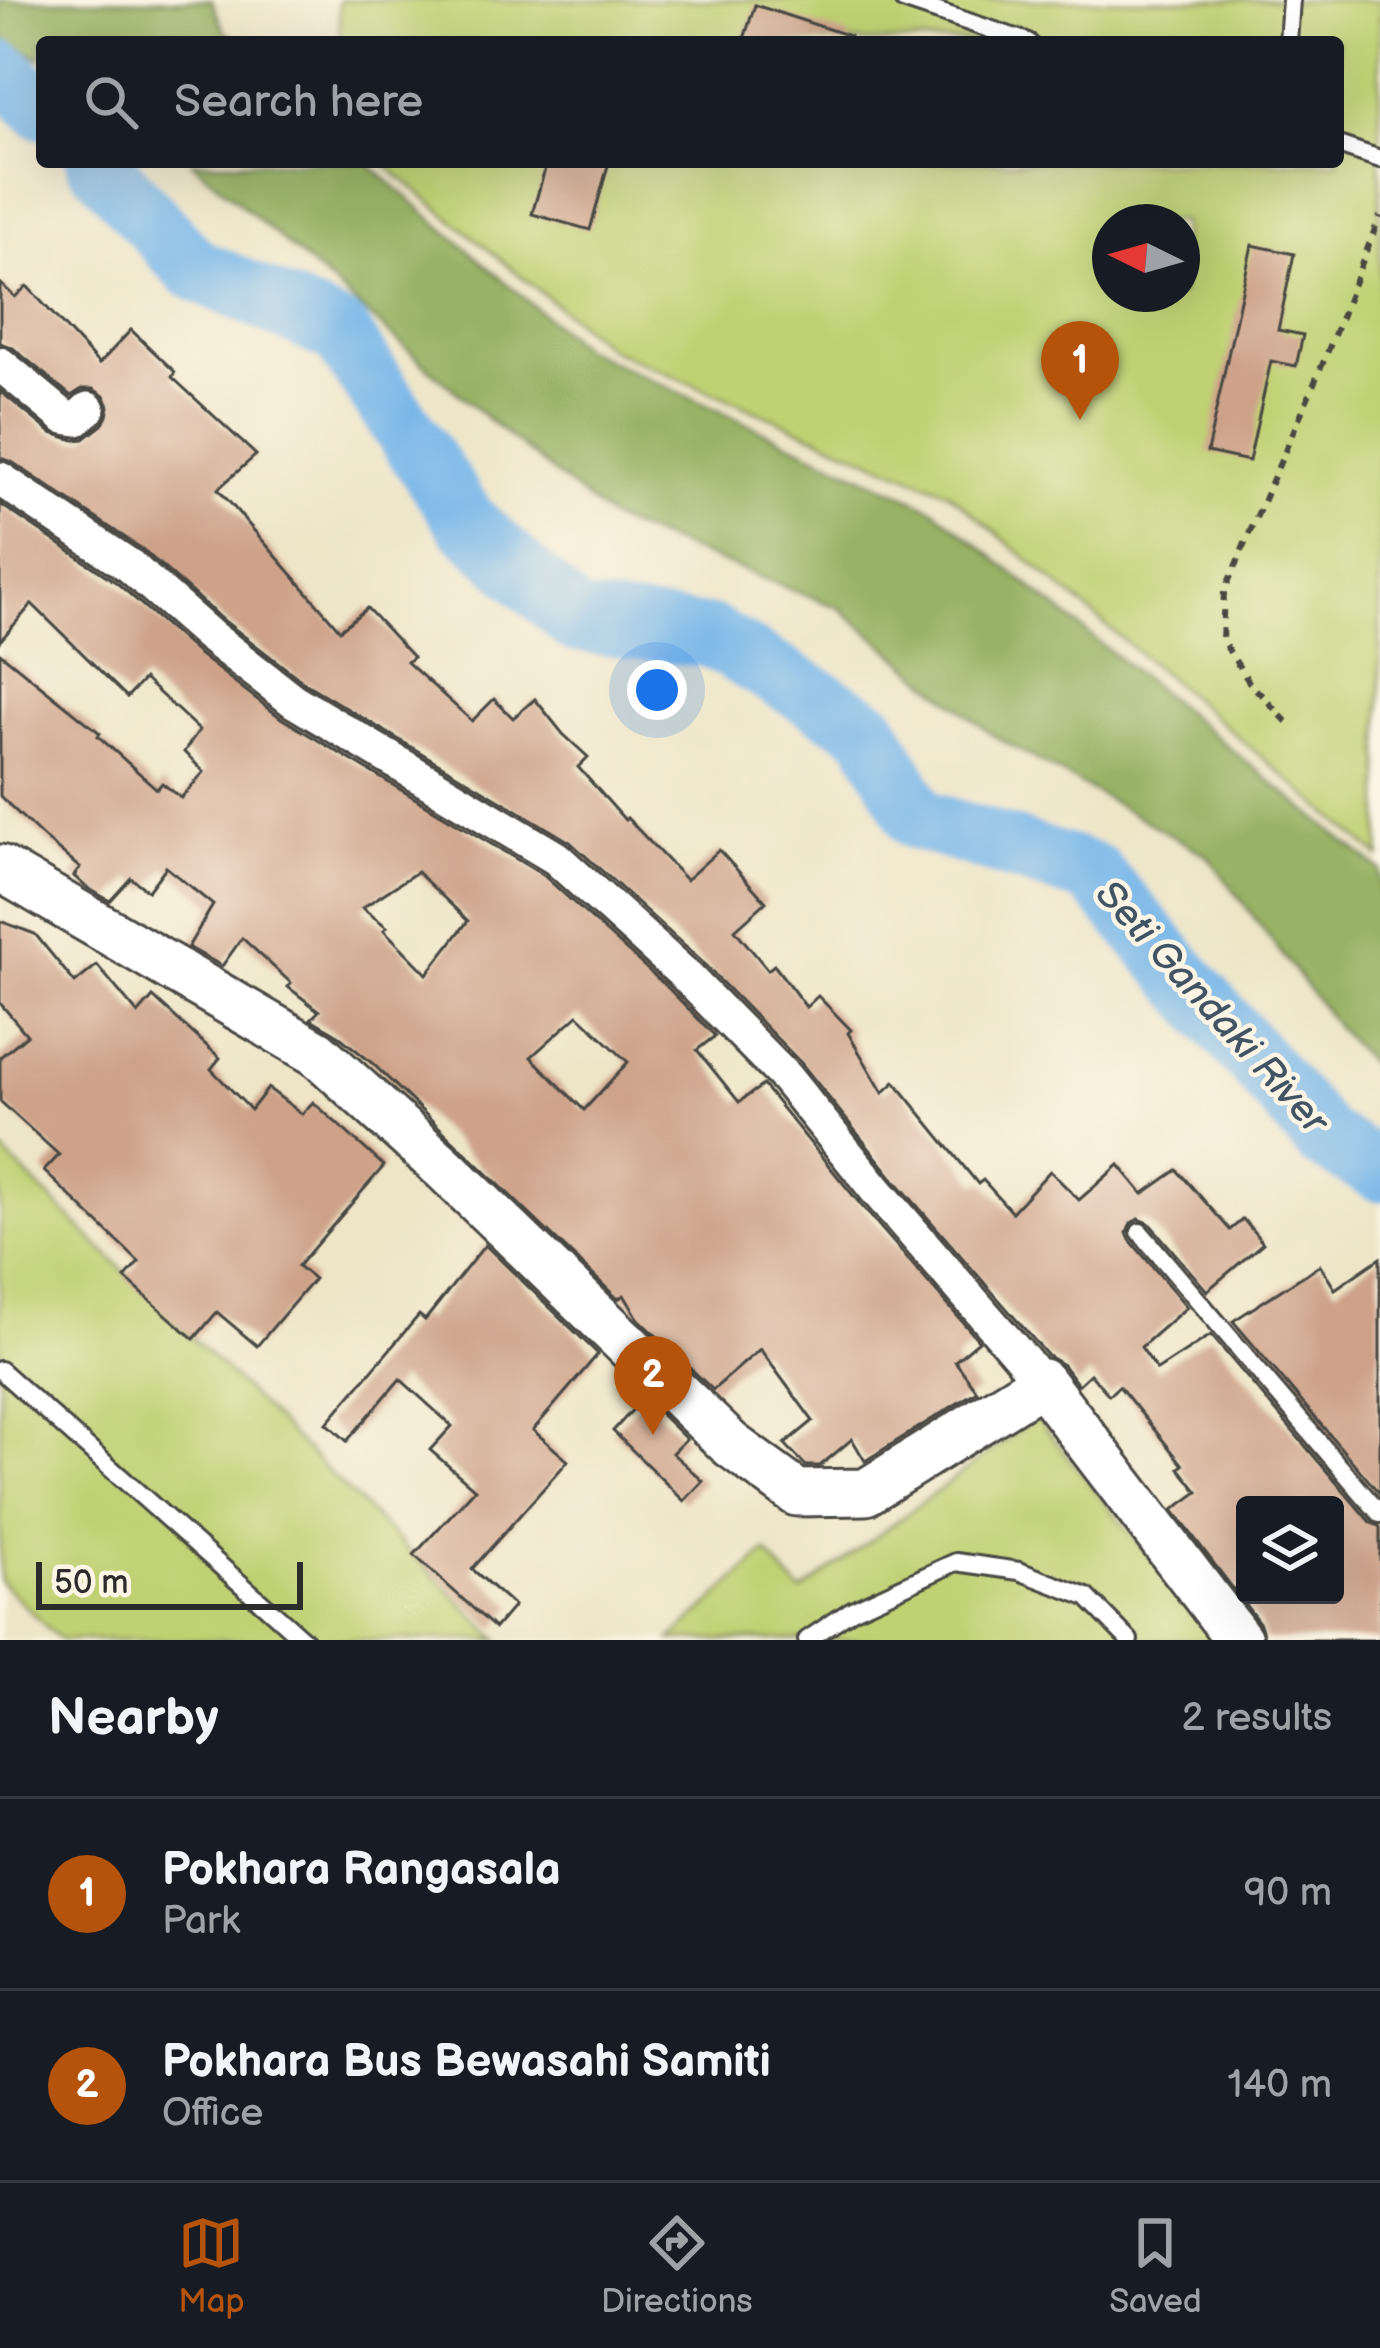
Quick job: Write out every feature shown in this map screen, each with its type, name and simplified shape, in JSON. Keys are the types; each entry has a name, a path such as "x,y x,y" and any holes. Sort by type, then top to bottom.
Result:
{"street":[{"path":"0,364 64,418 77,419 88,409"},
{"path":"0,479 130,566 294,701 556,857 684,974 786,1078 1042,1382 1239,1640"},
{"path":"0,868 317,1053 445,1169 730,1444 796,1493 866,1492 1042,1382"}],"lane":[{"path":"903,0 1010,36"},
{"path":"1288,36 1291,0"},
{"path":"1344,147 1380,159"},
{"path":"1140,1232 1380,1514"},
{"path":"0,1370 304,1640"},
{"path":"807,1640 852,1610 956,1562 1019,1571 1087,1597 1129,1640"}],"path":[{"path":"1287,722 1249,682 1222,640 1224,592 1326,356 1380,215"}],"green space":[{"path":"0,0 211,0 231,36 36,36 36,56 0,37"},
{"path":"339,0 1380,0 1380,857 948,492 610,349 389,168 1344,168 1344,36 340,36"},
{"path":"199,168 373,168 582,348 934,509 1380,870 1380,1075 1335,1025 1208,856 991,734 840,608 612,520 490,421"},
{"path":"0,1149 499,1640 60,1640 0,1581"},
{"path":"1036,1418 1219,1640 671,1640 766,1552 801,1592"}],"building":[{"path":"755,5 850,36 745,36"},
{"path":"545,168 607,168 590,230 532,214"},
{"path":"1252,245 1294,254 1278,330 1303,335 1296,366 1271,361 1249,461 1207,452"},
{"path":"0,283 15,297 27,286 99,364 131,330 175,372 172,377 256,455 218,489 340,630 367,608 413,657 407,662 472,721 494,699 513,718 535,699 588,757 578,767 686,880 719,850 766,902 735,930 768,970 774,965 806,1007 818,996 851,1030 848,1033 883,1093 895,1082 978,1184 983,1180 1012,1212 1050,1171 1079,1200 1119,1165 1143,1194 1177,1170 1230,1230 1243,1219 1263,1243 1207,1291 1149,1223 1139,1219 1131,1223 1130,1240 1187,1307 1141,1347 1157,1370 1211,1335 1370,1522 1380,1527 1380,1640 1265,1640 1245,1604 1344,1604 1344,1496 1236,1496 1236,1593 1173,1510 1198,1492 1179,1468 1183,1465 1119,1386 1109,1395 1090,1374 1078,1385 1063,1365 1048,1356 893,1178 801,1063 699,959 570,842 306,684 142,549 0,458 0,391 51,433 74,440 84,439 102,425 109,406 93,389 71,396 13,348 0,343"},
{"path":"0,504 117,583 281,718 543,875 715,1036 697,1050 739,1102 763,1085 979,1341 955,1361 977,1391 865,1461 852,1439 820,1466 806,1466 785,1444 813,1421 760,1349 713,1390 638,1318 624,1295 618,1299 372,1063 311,1019 319,1011 288,987 291,983 242,938 222,966 188,947 213,905 166,867 148,891 131,878 110,901 74,876 80,868 0,796 0,653 100,733 157,789 162,783 181,798 204,772 184,752 199,730 144,679 127,697 32,604 0,641","holes":["417,872 468,921 427,974 384,930 387,927 362,908","578,1015 628,1062 584,1110 531,1057"]},
{"path":"0,921 35,934 75,983 97,965 138,1014 153,997 220,1058 211,1069 251,1110 268,1088 302,1114 313,1102 384,1166 298,1266 314,1279 257,1346 217,1312 194,1339 125,1278 139,1262 44,1171 59,1155 0,1101 0,1057 27,1035 0,1003"},
{"path":"485,1245 598,1354 533,1430 568,1461 472,1569 514,1606 495,1628 414,1555 475,1489 430,1450 452,1426 400,1379 347,1441 327,1423 419,1315 425,1320"},
{"path":"1380,1258 1380,1494 1233,1321 1320,1265 1335,1289"},
{"path":"638,1404 646,1411 651,1405 686,1439 672,1453 703,1481 684,1501 613,1431"}],"waterway":[{"name":"Seti Gandaki River","path":"0,71 36,102"},
{"name":"Seti Gandaki River","path":"102,168 193,268 340,334 468,524 576,621 712,637 869,729 918,819 1093,874 1324,1139 1380,1170"}],"place":[{"name":"Pokhara Rangasala","path":"1080,420"},
{"name":"Pokhara Bus Bewasahi Samiti","path":"653,1435"}]}
